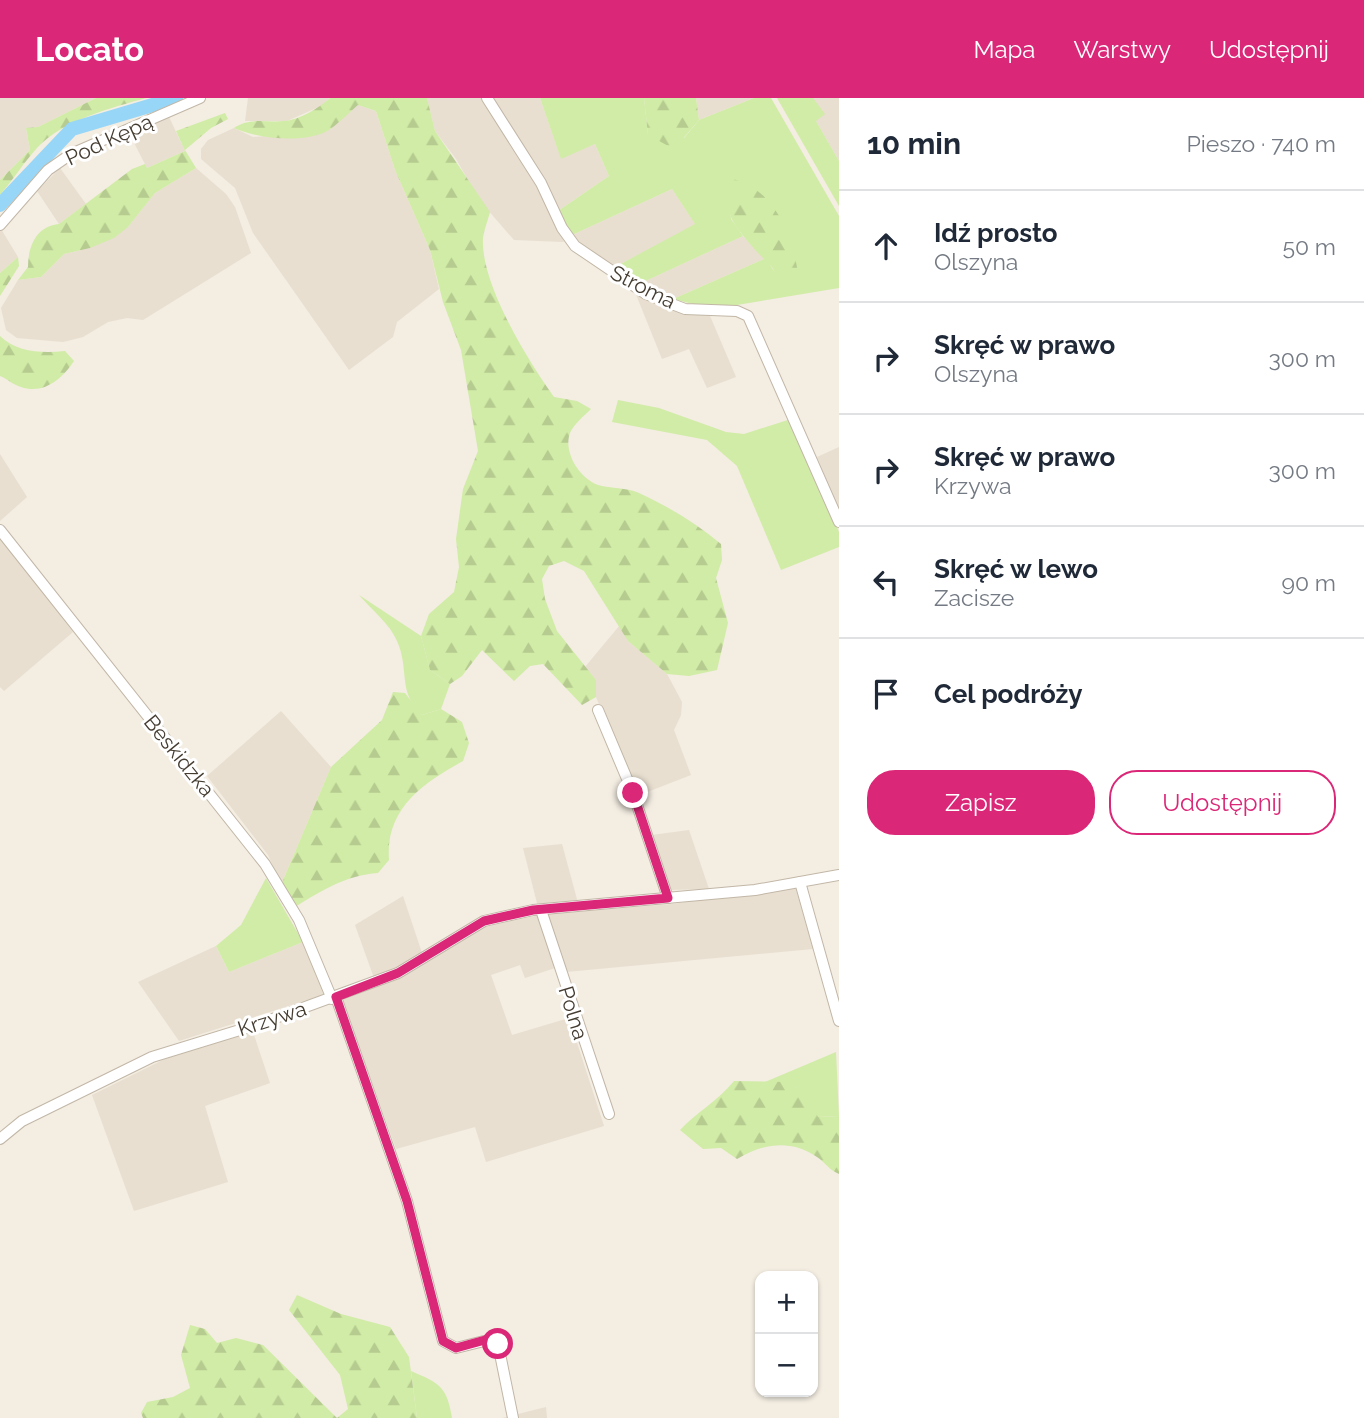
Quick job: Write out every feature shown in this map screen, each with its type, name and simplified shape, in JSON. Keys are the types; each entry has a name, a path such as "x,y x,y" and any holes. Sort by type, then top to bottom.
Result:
{"street":[{"name":"Pod Kępą","path":"0,225 48,170 71,154 200,98"},
{"name":"Stroma","path":"487,98 541,183 562,228 575,246 646,294 685,309 737,312 748,316 839,522"},
{"name":"Beskidzka","path":"0,530 265,864 299,920 334,998 407,1201 443,1341 456,1348 485,1340 498,1344 513,1418"},
{"path":"598,710 633,793 668,898"},
{"name":"Krzywa","path":"0,1139 22,1121 152,1058 334,998 398,973 484,921 541,911 755,890 839,875"},
{"path":"800,882 839,1021"},
{"name":"Polna","path":"541,911 608,1114"}],"shaded area":[{"path":"0,98 96,98 38,127 26,128 30,150 0,180"},
{"path":"248,98 330,98 321,106 287,121 245,121"},
{"path":"427,98 482,98 537,185 564,242 514,240 480,201 456,159 435,131"},
{"path":"493,98 540,98 561,158 595,144 609,176 558,211"},
{"path":"696,98 754,98 699,120"},
{"path":"813,98 839,98 839,161 816,121"},
{"path":"358,105 376,111 395,170 430,250 439,289 397,322 393,337 349,370 253,233 235,188 201,159 201,149 208,140 234,128 253,137 327,131"},
{"path":"169,117 185,151 147,168 129,133"},
{"path":"60,168 86,204 59,224 37,191"},
{"path":"196,168 226,194 235,207 251,253 143,320 127,318 108,322 83,337 63,342 17,338 6,330 1,308 18,280 41,277 64,254 90,248 128,227 155,193"},
{"path":"672,189 696,225 615,267 578,243 572,235"},
{"path":"0,230 18,257 0,273"},
{"path":"743,236 766,258 673,299 639,284"},
{"path":"635,292 710,316 736,377 707,388 689,349 662,359"},
{"path":"839,447 839,510 817,457"},
{"path":"0,454 27,497 0,521"},
{"path":"0,537 73,632 4,691 0,687"},
{"path":"620,625 628,641 667,674 682,702 681,715 674,730 691,775 637,796 596,697 596,680 585,667"},
{"path":"281,711 331,767 281,885 268,855 207,776"},
{"path":"689,830 709,889 669,890 652,835"},
{"path":"562,844 578,903 538,907 523,848"},
{"path":"795,886 813,949 566,972 547,914 672,904"},
{"path":"403,896 422,953 397,970 374,978 355,925"},
{"path":"539,915 555,968 525,978 520,965 491,975 512,1035 569,1018 604,1126 486,1162 475,1127 396,1149 342,1000 421,966 440,950 478,928"},
{"path":"303,942 326,994 179,1041 138,982 216,946 229,972"},
{"path":"253,1032 270,1083 205,1106 228,1182 134,1211 92,1095 179,1052"},
{"path":"546,1407 547,1418 502,1418"}],"green space":[{"path":"96,98 146,98 88,116 60,130 37,148 0,195 0,180 30,150 26,128 38,127"},
{"path":"330,98 427,98 435,131 490,212 483,238 484,256 497,299 519,343 554,397 577,401 591,409 570,433 569,448 574,464 591,482 639,493 682,516 721,544 722,560 716,578 728,623 717,670 689,676 667,674 628,641 584,571 564,561 549,566 542,579 545,599 557,631 596,680 596,697 582,705 543,664 530,666 514,681 482,650 462,676 450,684 430,670 421,636 429,614 454,592 459,567 456,539 463,489 478,451 461,350 443,302 430,250 395,170 376,111 358,105 329,130 308,137 269,137 234,128 252,121 284,121 296,118"},
{"path":"540,98 644,98 648,135 684,138 699,120 754,98 771,98 839,216 839,288 713,309 673,299 766,258 775,273 728,178 731,219 743,236 639,284 615,267 695,224 672,189 572,235 558,211 609,176 595,144 561,159"},
{"path":"644,98 696,98 699,120 674,149 648,135"},
{"path":"777,98 813,98 825,114 816,121 839,161 839,206"},
{"path":"225,113 228,119 211,128 185,150 196,168 155,193 128,227 114,238 90,248 64,254 41,277 18,280 28,267 32,245 39,233 59,224 132,169 145,164 147,168 185,151 176,131"},
{"path":"728,178 757,191 777,213 790,241 798,272 787,279 781,275 756,251 734,223 728,198"},
{"path":"18,257 19,266 0,296 0,273"},
{"path":"0,336 22,349 39,352 65,351 74,361 58,379 45,387 29,389 18,386 0,376"},
{"path":"618,400 659,408 726,432 744,434 791,419 839,532 839,547 781,570 737,466 707,440 612,422"},
{"path":"359,595 421,636 430,670 450,684 441,709 422,715 414,706 409,698 397,641 385,623"},
{"path":"393,692 405,693 422,715 441,709 462,722 469,743 463,761 421,789 400,812 389,842 389,860 378,873 345,880 295,907 281,885 331,767 382,720"},
{"path":"266,878 303,942 229,972 216,946 241,925"},
{"path":"836,1052 839,1116 818,1117 802,1092 790,1085 760,1084"},
{"path":"734,1081 786,1082 811,1095 818,1117 839,1116 839,1174 817,1157 797,1147 777,1145 757,1149 737,1159 721,1148 703,1149 680,1130"},
{"path":"297,1295 341,1314 390,1327 409,1357 417,1418 337,1418 348,1409 340,1375 289,1310"},
{"path":"190,1325 205,1329 217,1343 236,1338 263,1345 337,1418 143,1418 141,1413 147,1402 173,1397 190,1388 181,1355"},
{"path":"411,1371 440,1387 447,1399 452,1418 417,1418"}],"waterway":[{"path":"0,205 72,129 176,98"}],"route":[{"path":"498,1344 485,1340 456,1348 443,1341 407,1201 336,997 398,973 484,921 533,910 668,898 660,867 633,793"}]}
